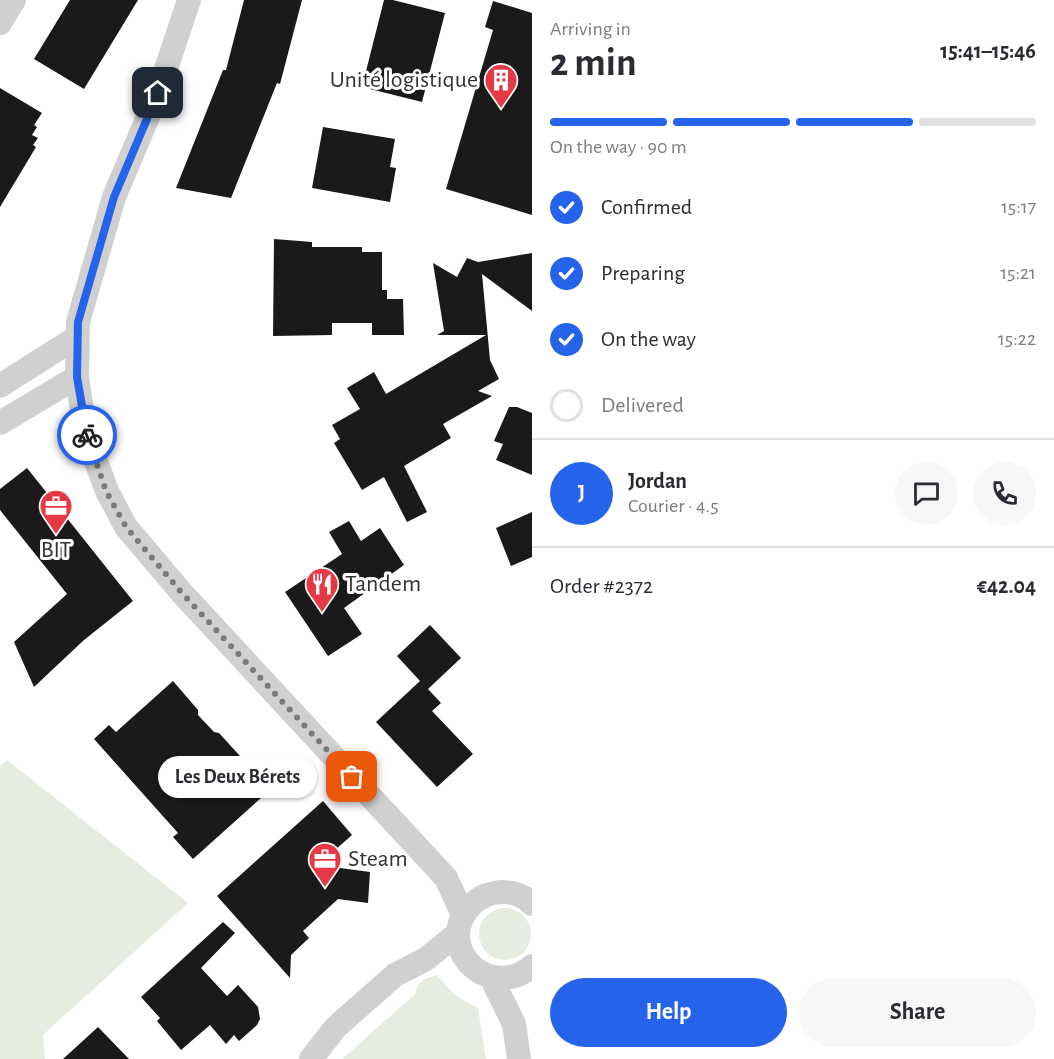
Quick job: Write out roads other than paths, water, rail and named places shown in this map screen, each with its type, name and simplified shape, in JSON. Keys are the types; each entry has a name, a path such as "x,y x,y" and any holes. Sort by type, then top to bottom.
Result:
{"street":[{"path":"0,23 14,0"},
{"path":"189,0 158,93 114,197 84,297 78,322 77,377 85,432 106,491 126,527 181,592 446,878 461,924 459,945 470,965 485,975 514,1024 519,1059"},
{"path":"0,386 77,337"},
{"path":"0,423 77,377"},
{"path":"446,878 493,893"},
{"path":"311,1059 336,1027 395,975 426,959 461,924 471,905 481,897 506,892 518,894 532,904"},
{"path":"426,959 449,963 503,979 515,977 529,969"},
{"path":"514,1024 529,969"}],"place":[{"name":"Unité logistique","path":"501,109"},
{"name":"BIT","path":"56,535"},
{"name":"Tandem","path":"322,613"},
{"name":"Les Deux Bérets","path":"352,777"},
{"name":"Steam","path":"325,888"}]}
